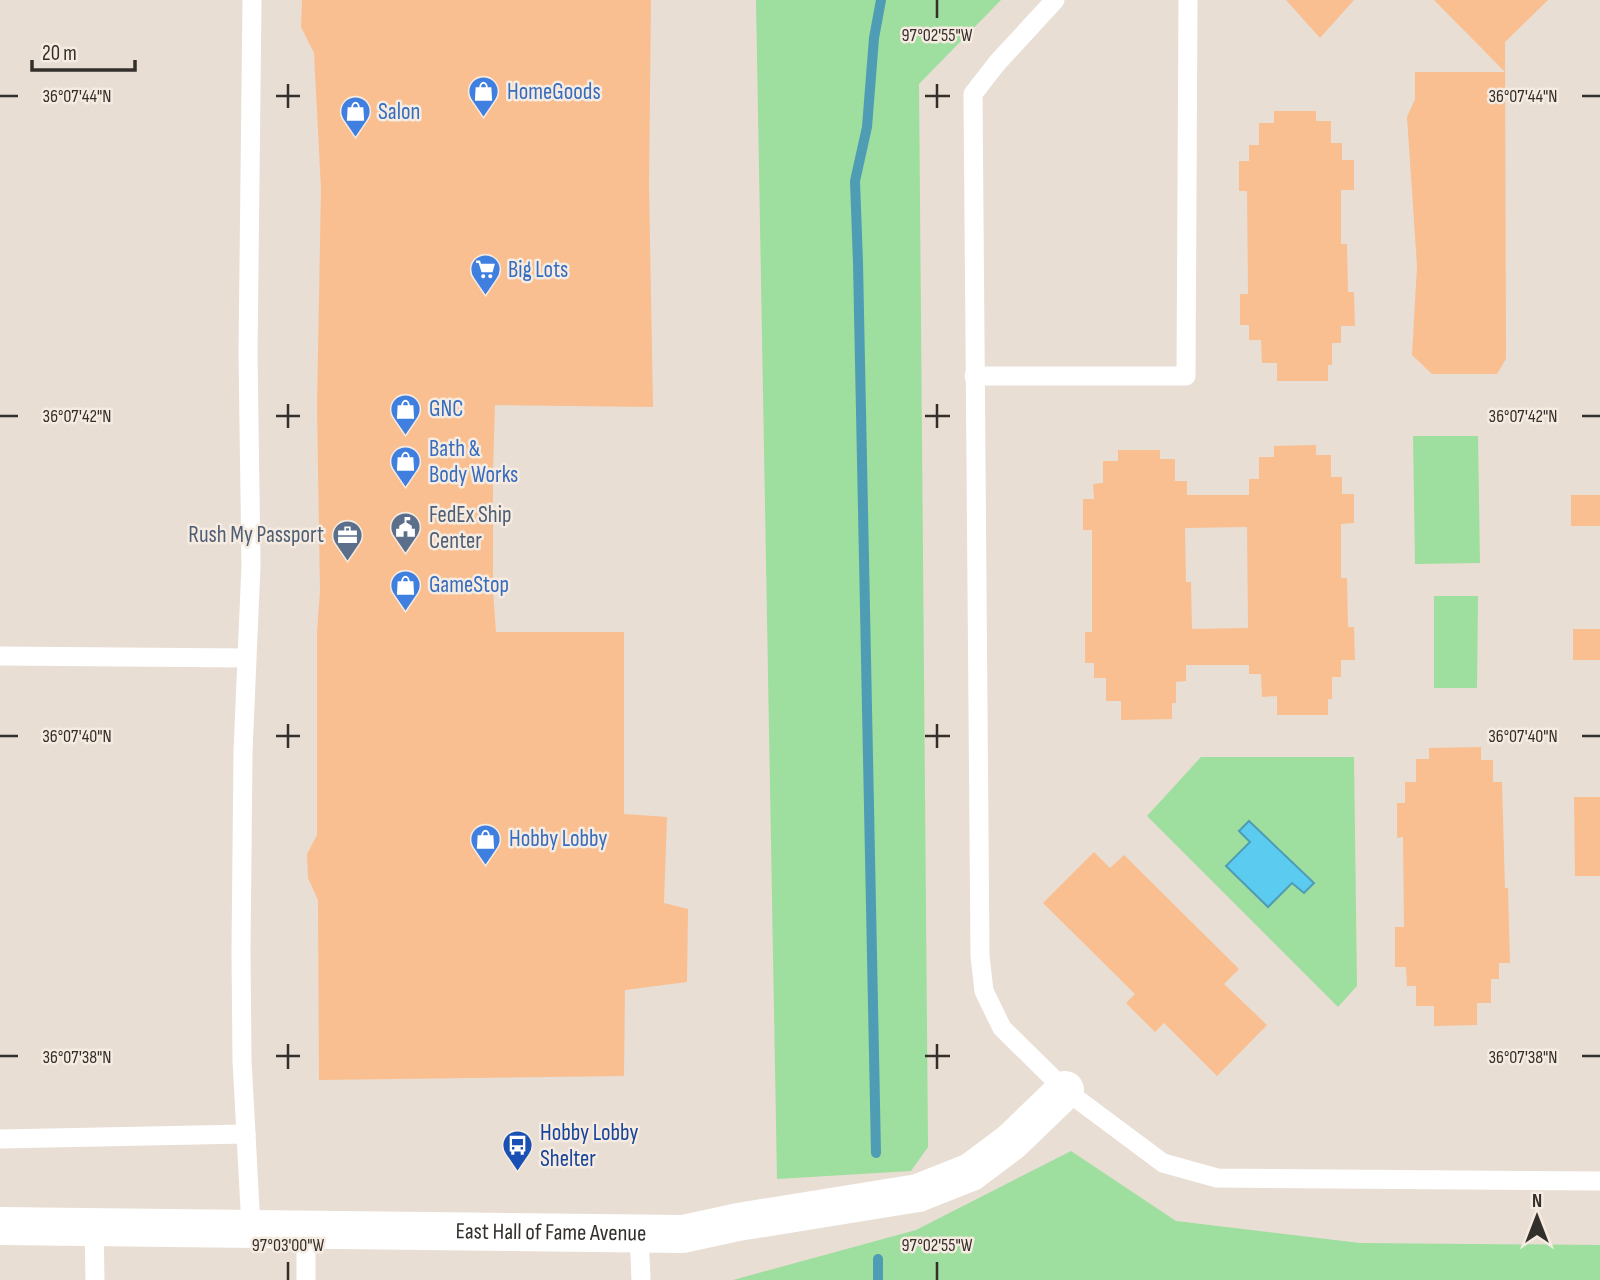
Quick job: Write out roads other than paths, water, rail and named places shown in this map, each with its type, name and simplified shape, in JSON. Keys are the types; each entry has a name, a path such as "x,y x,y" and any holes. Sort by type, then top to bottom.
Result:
{"street":[{"name":"East Hall of Fame Avenue","path":"0,1226 683,1234 738,1222 918,1193 971,1172 1011,1142 1065,1090"}],"lane":[{"path":"251,1228 242,1061 241,964 243,752 251,565 248,354 252,0"},
{"path":"1055,0 997,63 974,94 980,956 984,991 1002,1028 1065,1090 1163,1163 1217,1178 1600,1181"},
{"path":"974,376 1186,376 1188,0"},
{"path":"0,656 246,658"},
{"path":"0,1139 246,1134"},
{"path":"93,1227 94,1280"},
{"path":"306,1229 306,1280"},
{"path":"639,1234 641,1280"}],"water":[{"path":"1249,821 1314,883 1304,893 1292,883 1268,907 1226,866 1250,842 1239,831"}],"waterway":[{"path":"876,1153 855,181 867,127 874,38 881,0"},
{"path":"878,1259 878,1280"}],"place":[{"name":"HomeGoods","path":"484,119"},
{"name":"Salon","path":"355,139"},
{"name":"Big Lots","path":"485,297"},
{"name":"GNC","path":"406,436"},
{"name":"Bath & Body Works","path":"406,489"},
{"name":"FedEx Ship Center","path":"406,555"},
{"name":"Rush My Passport","path":"347,562"},
{"name":"GameStop","path":"406,612"},
{"name":"Hobby Lobby","path":"486,866"},
{"name":"Hobby Lobby Shelter","path":"517,1173"}]}
